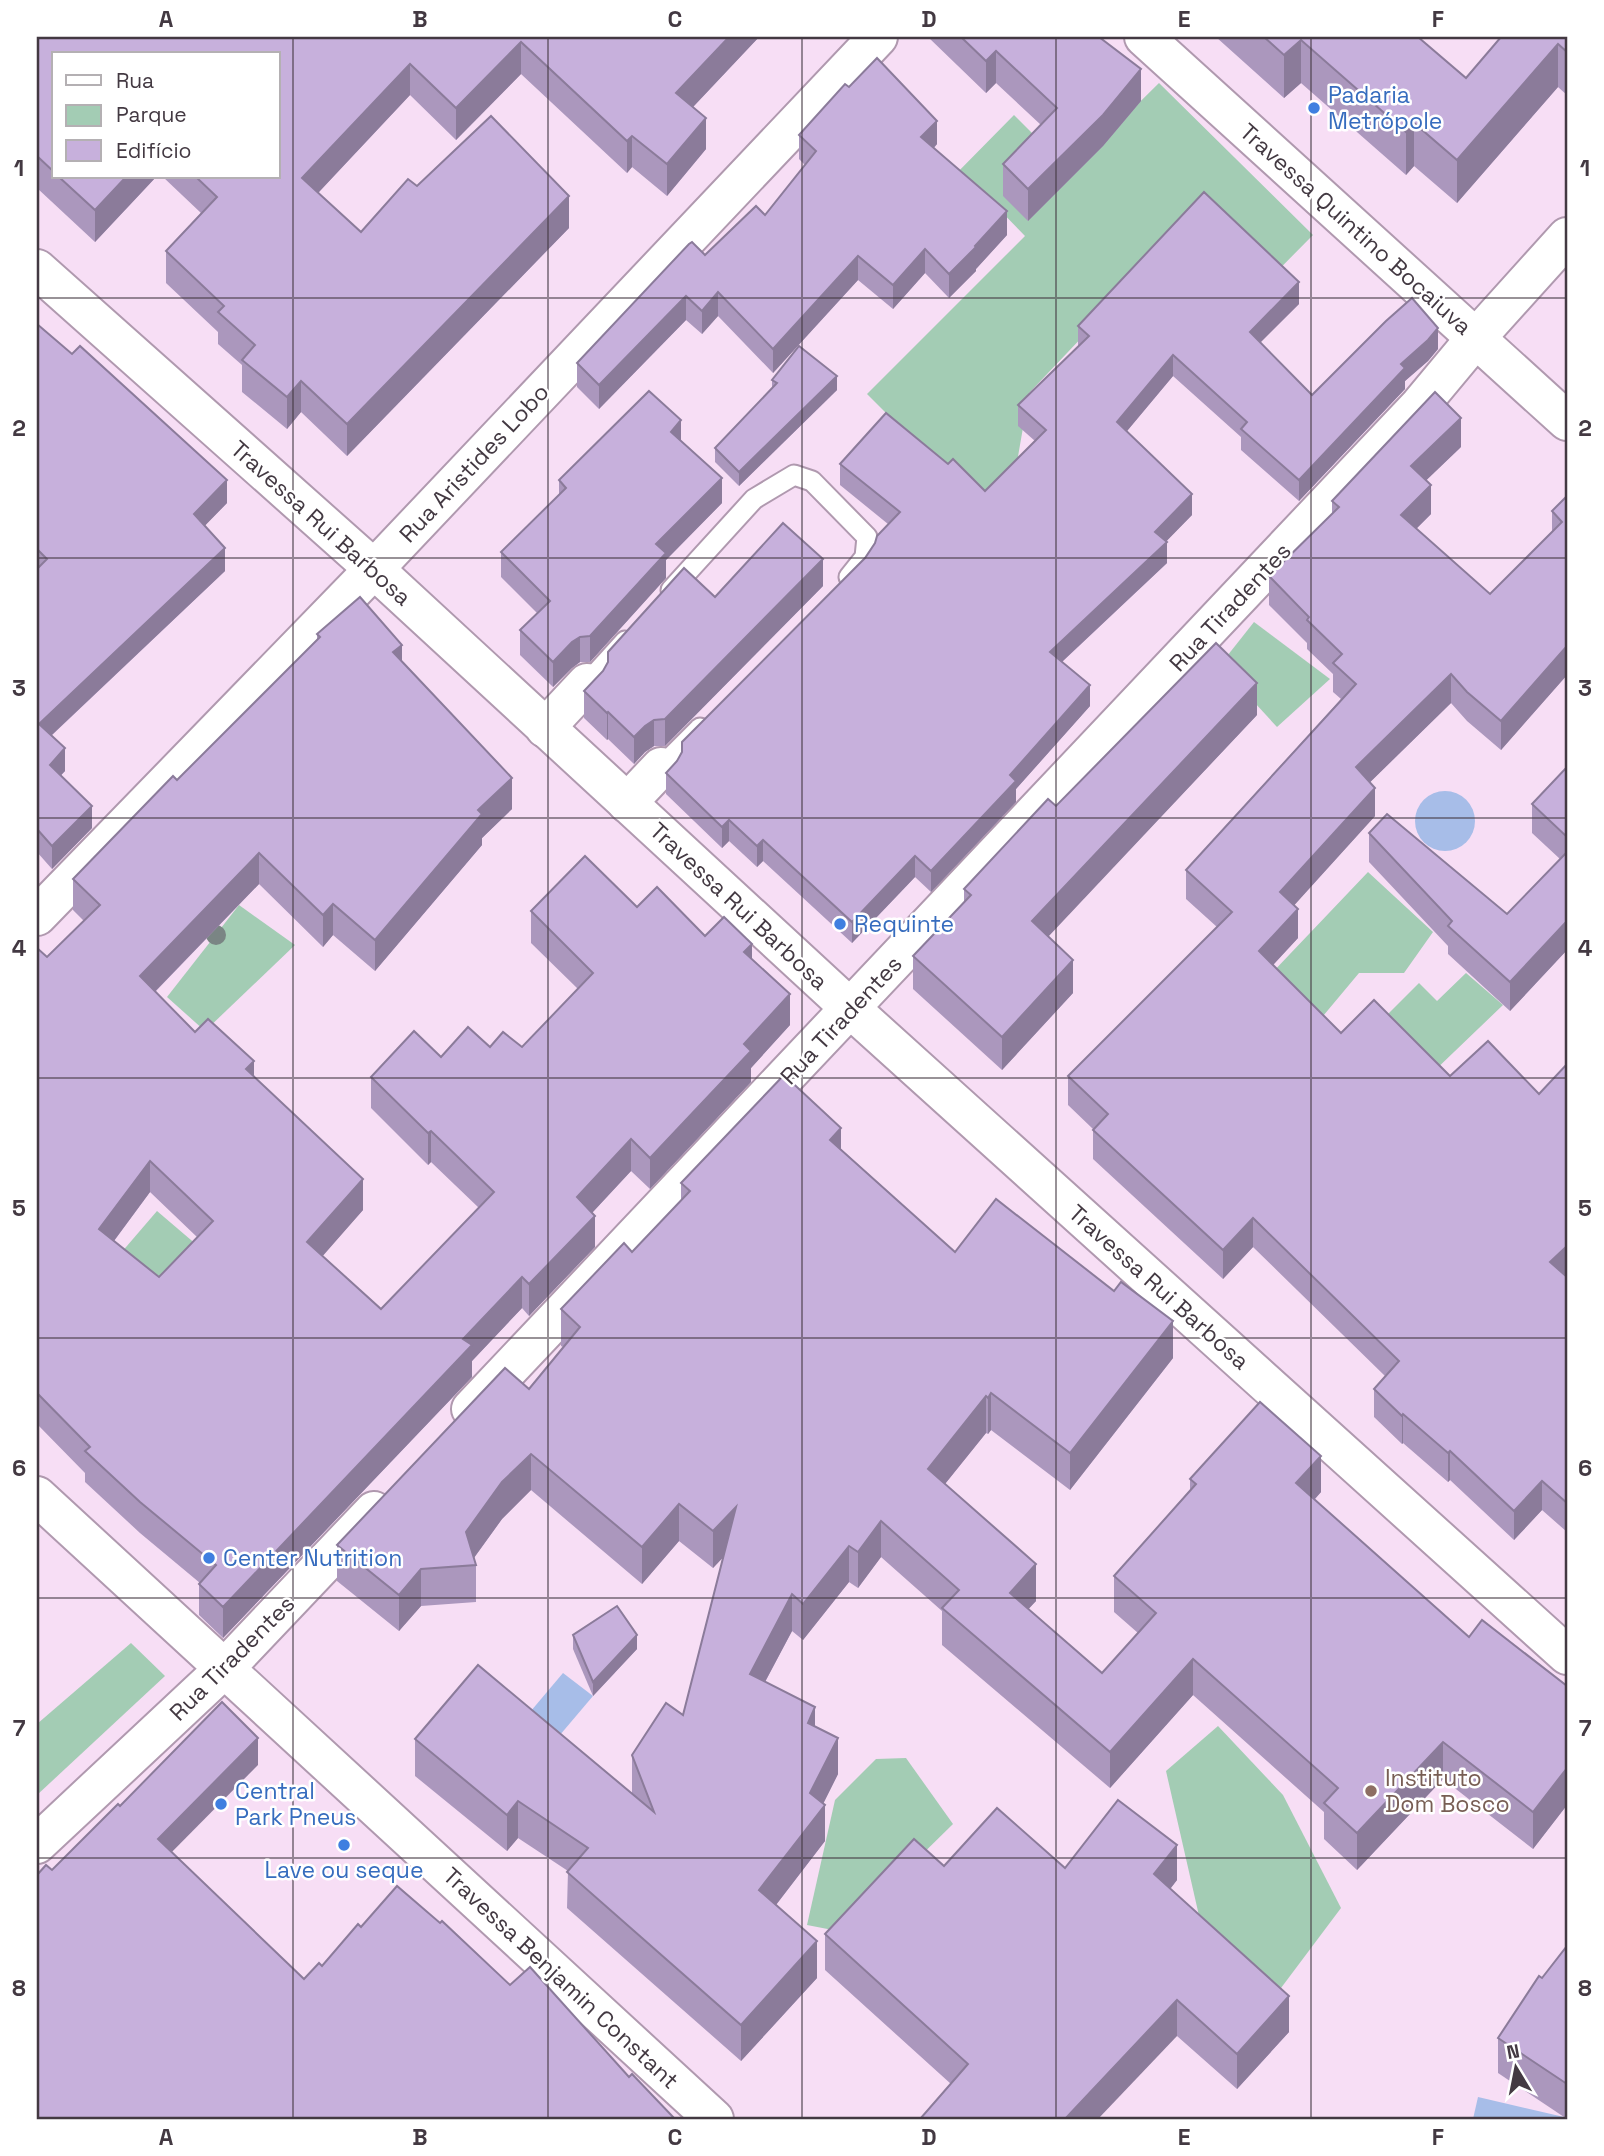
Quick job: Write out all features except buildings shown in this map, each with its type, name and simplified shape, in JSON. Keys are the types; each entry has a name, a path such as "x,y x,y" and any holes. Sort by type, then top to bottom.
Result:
{"street":[{"name":"Rua Aristides Lobo","path":"37,916 374,569 878,37"},
{"name":"Travessa Quintino Bocaiuva","path":"1144,37 1567,421"},
{"name":"Rua Tiradentes","path":"452,1429 1411,415 1567,237"},
{"name":"Travessa Rui Barbosa","path":"37,269 374,569 851,1009 1567,1655"},
{"path":"545,728 587,683"},
{"path":"627,803 661,766"},
{"name":"Rua Tiradentes","path":"37,1844 224,1669 395,1489"},
{"name":"Travessa Benjamin Constant","path":"37,1496 714,2119"}],"lane":[{"path":"661,601 754,499 794,475 812,481 867,537 865,557 836,590"},
{"path":"587,683 633,632"},
{"path":"661,766 710,717"}],"green space":[{"path":"1159,83 1313,235 1211,338 1201,212 1029,393 1016,468 978,505 867,394 1025,236 991,201 947,183 1014,115 1070,171"},
{"path":"1254,622 1330,679 1277,727 1220,665"},
{"path":"1368,872 1433,932 1404,973 1359,973 1313,1028 1269,976"},
{"path":"239,905 295,945 205,1031 167,997"},
{"path":"1466,973 1503,1005 1381,1122 1371,1031 1419,983 1437,1001"},
{"path":"157,1211 198,1246 168,1283 102,1275"},
{"path":"131,1643 165,1676 37,1795 37,1724"},
{"path":"1218,1726 1283,1795 1341,1908 1281,1988 1205,1942 1166,1771"},
{"path":"906,1758 953,1824 843,1932 807,1925 835,1800 876,1759"}],"water":[{"path":"1439,791 1451,791 1470,804 1475,821 1473,833 1462,846 1451,851 1439,851 1420,838 1415,827 1415,815 1428,796"},
{"path":"563,1673 593,1696 554,1742 525,1718"},
{"path":"1478,2097 1564,2117 1473,2119"}],"place":[{"name":"Padaria Metrópole","path":"1314,108"},
{"name":"Requinte","path":"840,924"},
{"name":"Center Nutrition","path":"209,1558"},
{"name":"Instituto Dom Bosco","path":"1371,1791"},
{"name":"Central Park Pneus","path":"221,1804"},
{"name":"Lave ou seque","path":"344,1845"}]}
